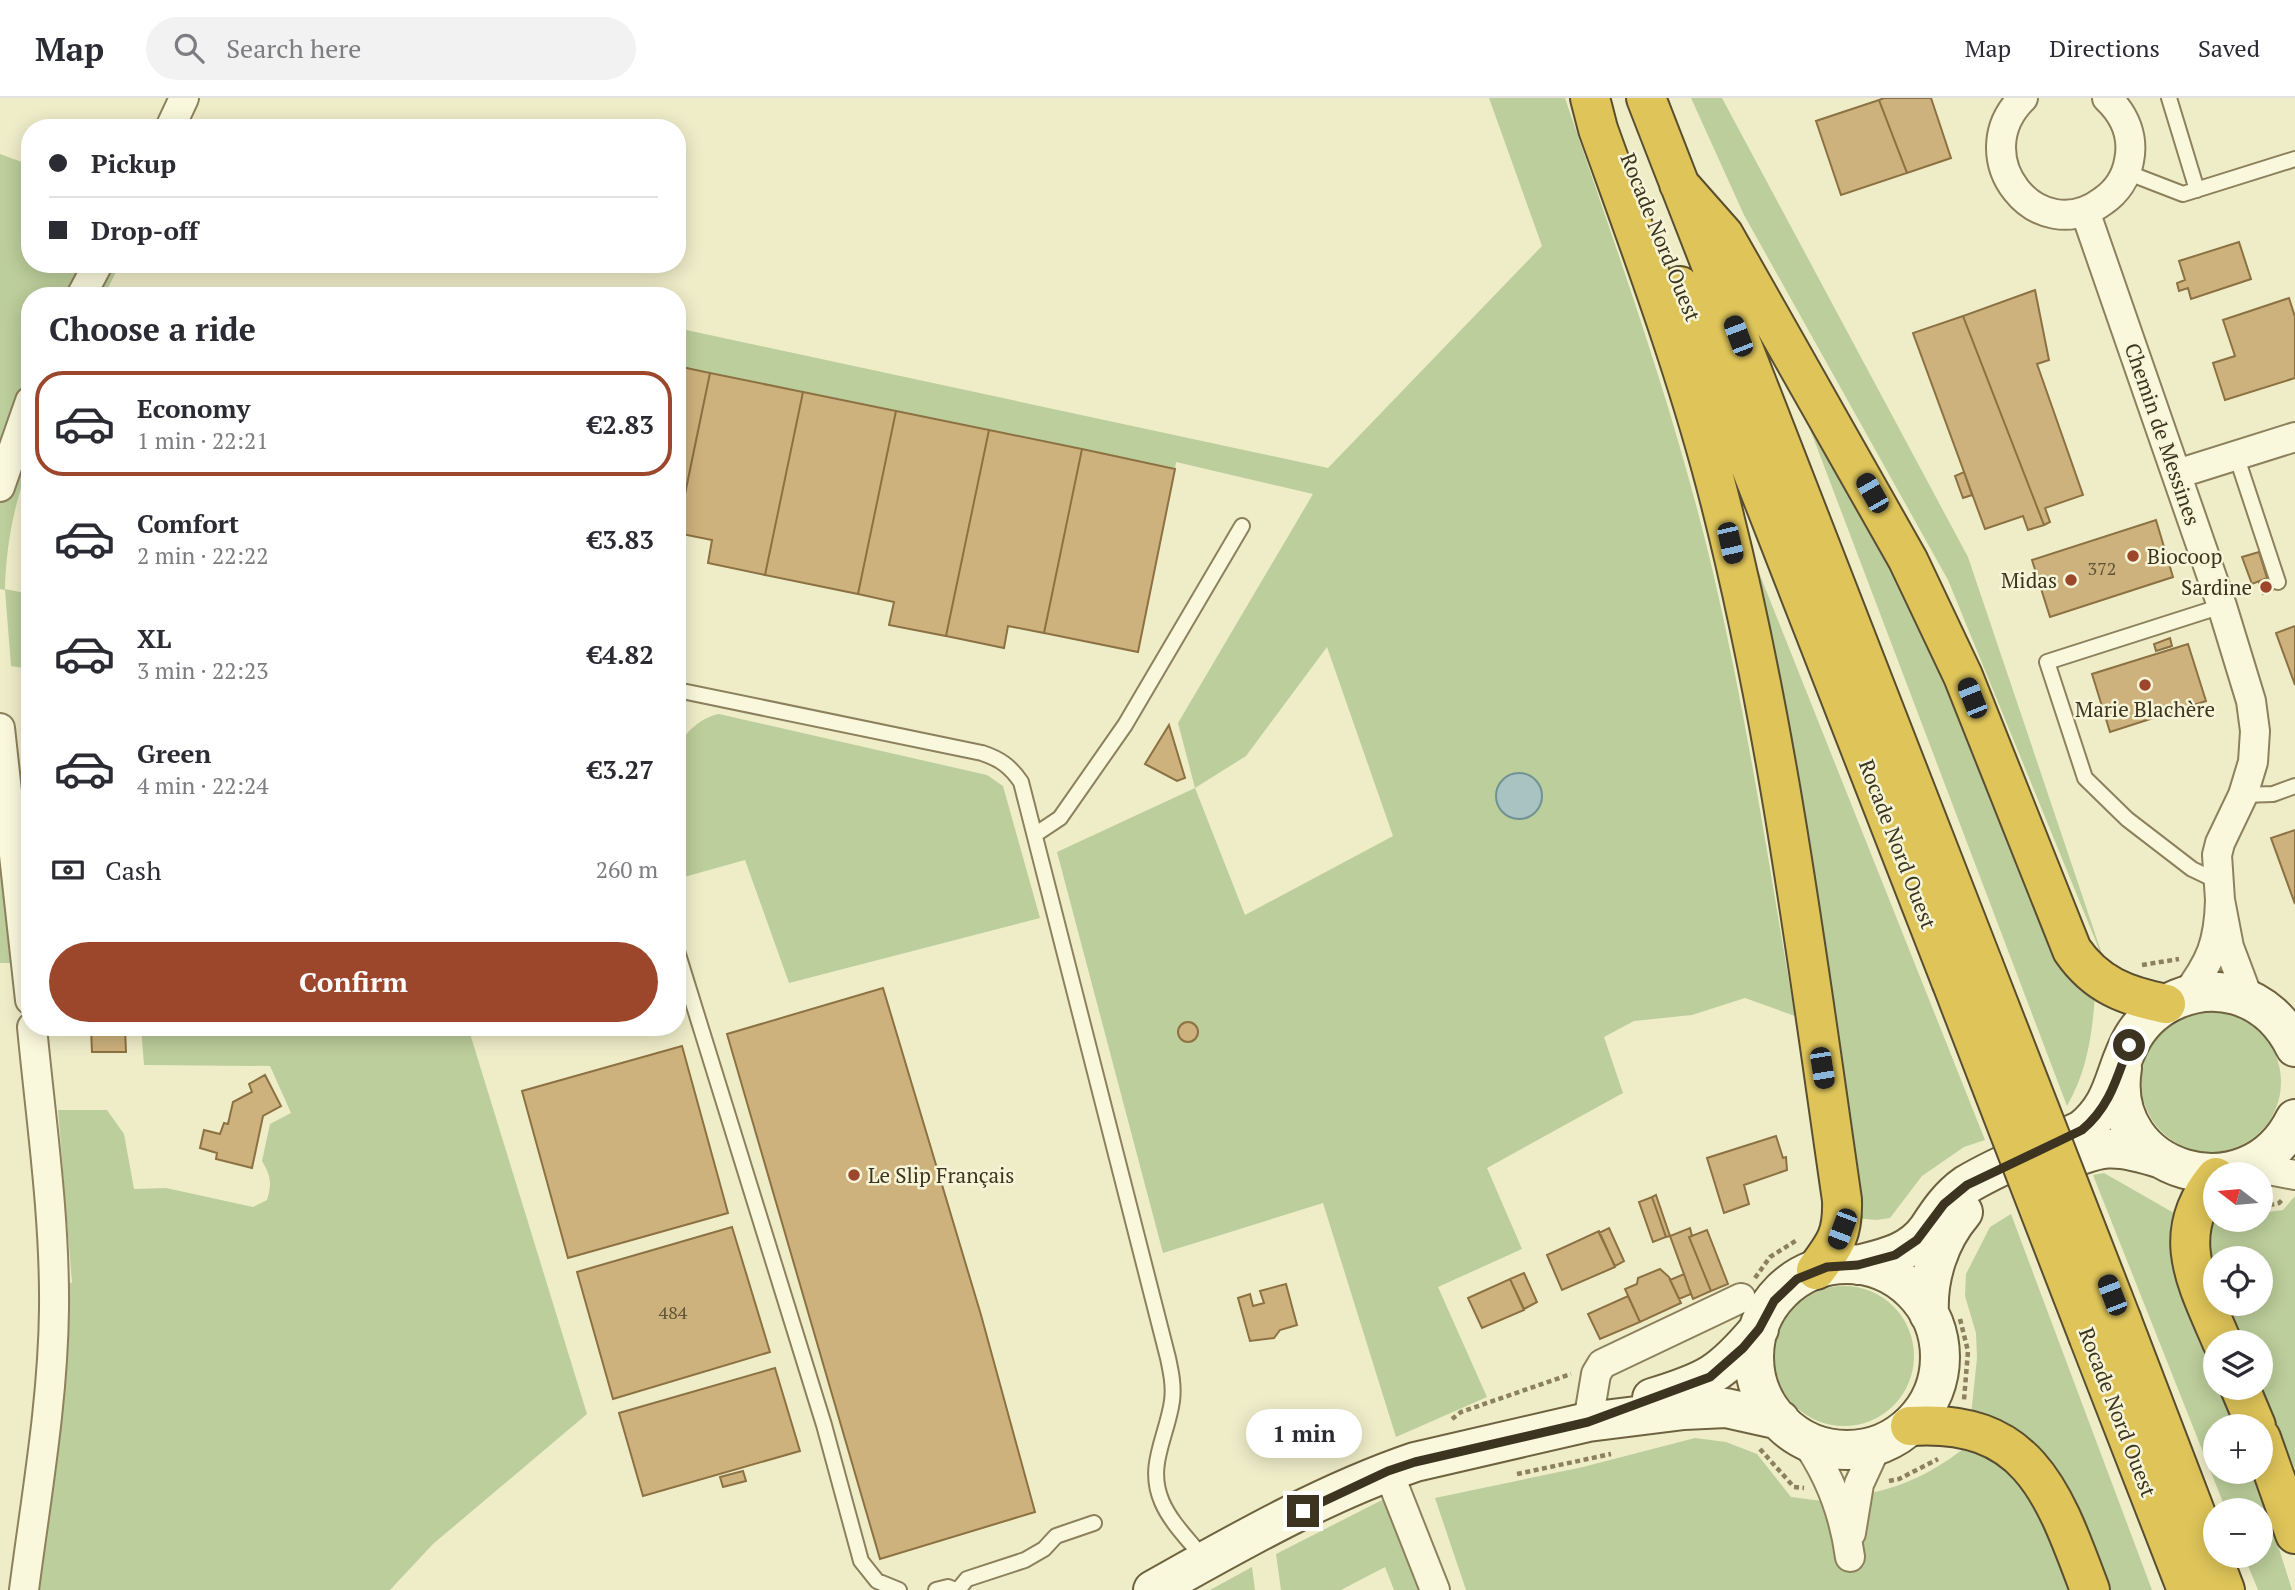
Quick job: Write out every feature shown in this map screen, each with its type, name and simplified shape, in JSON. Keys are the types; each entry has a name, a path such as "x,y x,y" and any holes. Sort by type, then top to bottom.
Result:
{"highway":[{"path":"1590,98 1598,129 1688,385 1730,543 1766,711 1794,875 1842,1200 1842,1229 1836,1243 1816,1270"},
{"name":"Rocade Nord Ouest","path":"1607,98 1967,972"},
{"name":"Rocade Nord Ouest","path":"1646,98 1967,972 2105,1330 2187,1590"},
{"path":"1679,184 1724,234 1908,560 1964,676 2071,950 2086,969 2111,988 2137,998 2176,1000"},
{"path":"2203,1194 2193,1212 2189,1252 2197,1281 2217,1330"},
{"name":"Rocade Nord Ouest","path":"2105,1330 2225,1590"},
{"path":"1910,1426 1962,1427 2001,1444 2021,1457 2038,1476 2065,1523 2090,1590"},
{"path":"2273,1472 2295,1534"}],"main road":[{"path":"1750,1313 1768,1310 1781,1293 1797,1279 1816,1270 1837,1265 1858,1265 1883,1259 1908,1248 1927,1230 1944,1204 1967,1185 2082,1130 2104,1108 2139,1029 2176,1000 2213,992 2269,1006 2295,1047"},
{"path":"2123,1062 2122,1092 2129,1121 2146,1146 2162,1159"},
{"path":"2248,1162 2273,1150 2295,1119"},
{"path":"1153,1590 1388,1471 1452,1452 1588,1422 1727,1408 1840,1450 1877,1445 1910,1426 1925,1407 1939,1373 1943,1312 1930,1285 1939,1253 1953,1224 1974,1204 2093,1150 2127,1148 2189,1171 2203,1172"},
{"path":"1858,1265 1896,1278 1918,1298 1943,1312"},
{"path":"1588,1422 1710,1377 1732,1360 1750,1313"},
{"path":"1750,1313 1756,1372 1767,1403 1792,1430"}],"street":[{"path":"174,119 184,98"},
{"path":"2023,98 2009,114 2001,135 2000,158 2008,180 2021,197 2041,209 2064,214 2085,211 2108,197 2126,172 2130,155 2128,130 2117,108 2107,98"},
{"name":"Chemin de Messines","path":"2085,211 2222,606 2245,675 2254,718 2255,746 2243,795 2217,855 2219,927 2214,951 2201,975 2176,1000"},
{"path":"0,487 21,427"},
{"path":"2177,474 2295,437"},
{"path":"0,728 21,918"},
{"name":"Chemin de Messines","path":"2218,890 2235,966 2269,1006"},
{"path":"24,1590 47,1406 54,1311 51,1223 33,1036"},
{"path":"2273,1174 2295,1175"},
{"path":"1588,1422 1595,1374 1602,1364 1750,1313"},
{"path":"1792,1430 1824,1470 1846,1486 1877,1445"},
{"path":"1388,1471 1435,1590"}],"lane":[{"path":"2169,98 2197,190"},
{"path":"2126,172 2183,194 2295,159"},
{"path":"2236,455 2278,582"},
{"path":"1036,834 1060,818 1125,726 1242,526"},
{"path":"2218,890 2127,819 2085,778 2047,662 2222,606"},
{"path":"686,697 999,759 1012,768 1021,782 1168,1358 1173,1385 1172,1402 1158,1450 1155,1471 1157,1488 1173,1520 1206,1561"},
{"path":"2243,795 2273,794 2295,786"},
{"path":"686,980 824,1425 861,1561 877,1581 899,1590"},
{"path":"936,1590 948,1587 957,1590 967,1579 1025,1560 1044,1549 1056,1536 1094,1523"}],"path":[{"path":"1750,1444 1760,1449 1794,1487 1815,1490 1899,1479 1930,1465 1956,1445 1962,1427 1968,1350 1943,1312"},
{"path":"1451,1420 1461,1412 1602,1364"},
{"path":"1506,1476 1623,1450"}],"green space":[{"path":"1489,98 1565,98 1663,390 1697,508 1725,624 1747,736 1795,1016 1745,998 1692,1015 1634,1021 1604,1037 1623,1093 1487,1168 1522,1249 1438,1287 1487,1397 1396,1437 1323,1203 1163,1253 1057,852 1195,788 1178,723 1313,494 1176,462 1175,469 686,368 686,330 1328,468 1542,246","holes":["1327,647 1393,836 1245,915 1195,788 1246,756"]},
{"path":"1691,98 1722,98 1968,557 2106,966 1948,580 1744,215"},
{"path":"0,154 21,162 21,273 116,273 108,287 21,287 21,487 12,525 5,589 21,592 21,668 11,666 5,590 0,589"},
{"path":"1794,387 1898,571 2095,996 2087,1053 2067,1106"},
{"path":"1746,540 1985,1140 1964,1147 1922,1176 1890,1218 1856,1218"},
{"path":"719,714 987,775 1003,786 1040,918 789,983 745,860 686,876 686,735 692,728"},
{"path":"0,845 14,963 0,963"},
{"path":"2211,1012 2238,1017 2261,1032 2276,1055 2281,1082 2276,1109 2261,1132 2238,1147 2211,1152 2184,1147 2161,1132 2146,1109 2141,1082 2146,1055 2161,1032 2184,1017"},
{"path":"142,1036 471,1036 587,1414 433,1544 390,1590 13,1590 45,1376 44,1276 72,1283 58,1110 107,1110 124,1134 134,1189 166,1188 253,1207 267,1200 269,1194 270,1180 262,1161 270,1124 291,1113 270,1066 144,1065"},
{"path":"2104,1173 2181,1217 2182,1271 2203,1332 2203,1400 2228,1400 2233,1414 2203,1414 2203,1452 2093,1175"},
{"path":"2295,1196 2295,1469 2265,1400 2273,1400 2273,1330 2236,1330 2229,1316 2273,1316 2273,1246 2208,1246 2206,1232 2273,1232 2273,1211 2283,1210"},
{"path":"2011,1214 2152,1590 2105,1590 2072,1503 2049,1462 2035,1445 2017,1431 1971,1415 1977,1358 1976,1333 1965,1296 1966,1274 1990,1227"},
{"path":"1844,1286 1871,1291 1894,1306 1909,1329 1914,1356 1909,1383 1894,1406 1871,1421 1844,1426 1817,1421 1794,1406 1779,1383 1774,1356 1779,1329 1794,1306 1817,1291"},
{"path":"1695,1438 1726,1442 1757,1454 1791,1497 1822,1501 1839,1562 1871,1493 1921,1476 1966,1447 2004,1468 2031,1495 2068,1590 1466,1590 1435,1498 1583,1467"},
{"path":"2216,1484 2259,1484 2263,1498 2221,1498"},
{"path":"1384,1499 1397,1518 1424,1590 1394,1590 1385,1567 1341,1590 1281,1590 1276,1554"},
{"path":"2273,1529 2292,1590 2258,1590 2249,1568 2273,1568"},
{"path":"1252,1567 1255,1590 1210,1590"}],"water":[{"path":"1519,773 1536,779 1542,796 1536,813 1519,819 1502,813 1496,796 1502,779"}],"building":[{"path":"1931,98 1951,158 1907,173 1879,100"},
{"path":"1879,100 1907,173 1841,195 1816,121"},
{"path":"2239,242 2251,279 2191,299 2188,288 2179,291 2177,283 2185,280 2179,261"},
{"path":"2035,290 2049,360 2037,364 2083,495 2045,508 2050,522 2044,525 1963,316"},
{"path":"2289,298 2295,317 2295,378 2225,400 2213,363 2235,356 2223,320"},
{"path":"1963,316 2044,525 2028,530 2023,516 1985,529 1913,333"},
{"path":"686,368 710,373 686,489"},
{"path":"710,373 803,392 765,575 708,563 712,540 686,535 686,489"},
{"path":"803,392 896,411 858,594 765,575"},
{"path":"896,411 989,430 946,636 889,625 894,602 858,594"},
{"path":"989,430 1082,449 1044,633 1008,626 1004,648 946,636"},
{"path":"1082,449 1175,469 1138,652 1044,633"},
{"path":"1964,472 1972,495 1963,498 1955,476"},
{"path":"2156,520 2173,577 2050,617 2032,560"},
{"path":"2259,552 2267,578 2252,584 2242,557"},
{"name":"Sardine","path":"2269,580 2273,590 2263,594 2259,583"},
{"path":"2295,626 2295,685 2276,633"},
{"path":"2170,638 2172,646 2156,651 2154,644"},
{"path":"2188,644 2206,701 2110,732 2092,674"},
{"path":"1169,725 1185,778 1177,781 1145,764"},
{"path":"2295,830 2295,904 2271,838"},
{"name":"Le Slip Français","path":"883,988 981,1315 1035,1512 880,1559 727,1034"},
{"path":"1188,1022 1195,1025 1198,1032 1195,1039 1188,1042 1181,1039 1178,1032 1181,1025"},
{"path":"91,1036 125,1036 126,1052 92,1052"},
{"path":"682,1046 728,1213 568,1258 522,1091"},
{"path":"265,1075 281,1106 263,1116 252,1168 216,1159 217,1153 200,1148 204,1130 220,1134 224,1123 228,1124 233,1102 252,1092 249,1084"},
{"path":"1776,1136 1783,1158 1786,1157 1787,1170 1744,1185 1749,1204 1724,1213 1707,1158"},
{"path":"1656,1195 1670,1236 1666,1237 1652,1197"},
{"path":"1652,1197 1666,1237 1653,1242 1639,1202"},
{"path":"732,1227 770,1352 613,1399 577,1272"},
{"path":"1609,1228 1624,1261 1615,1266 1599,1233"},
{"path":"1690,1228 1692,1236 1689,1237 1711,1291 1693,1299 1670,1236"},
{"path":"1707,1230 1728,1284 1711,1291 1689,1237"},
{"path":"1599,1231 1615,1267 1562,1290 1547,1255"},
{"path":"1660,1269 1669,1277 1681,1303 1640,1322 1625,1289 1637,1284 1638,1278"},
{"path":"1524,1273 1537,1302 1524,1309 1510,1279"},
{"path":"1684,1274 1691,1294 1679,1299 1670,1280"},
{"path":"1510,1279 1524,1310 1482,1328 1468,1298"},
{"path":"1286,1284 1297,1325 1280,1330 1274,1338 1250,1341 1238,1298 1250,1294 1253,1306 1264,1303 1260,1291"},
{"path":"1628,1296 1640,1322 1600,1339 1588,1314"},
{"path":"775,1368 800,1451 643,1496 619,1413"},
{"path":"743,1471 746,1481 723,1487 720,1477"}],"place":[{"name":"Biocoop","path":"2133,556"},
{"name":"Midas","path":"2071,580"},
{"name":"Sardine","path":"2266,587"},
{"name":"Marie Blachère","path":"2145,685"},
{"name":"Le Slip Français","path":"854,1175"}],"route":[{"path":"1303,1511 1388,1471 1415,1462 1588,1422 1695,1385 1710,1377 1743,1348 1759,1329 1774,1301 1797,1279 1827,1267 1858,1265 1895,1255 1917,1240 1944,1204 1967,1185 2082,1130 2104,1108 2112,1094 2129,1045"}]}
